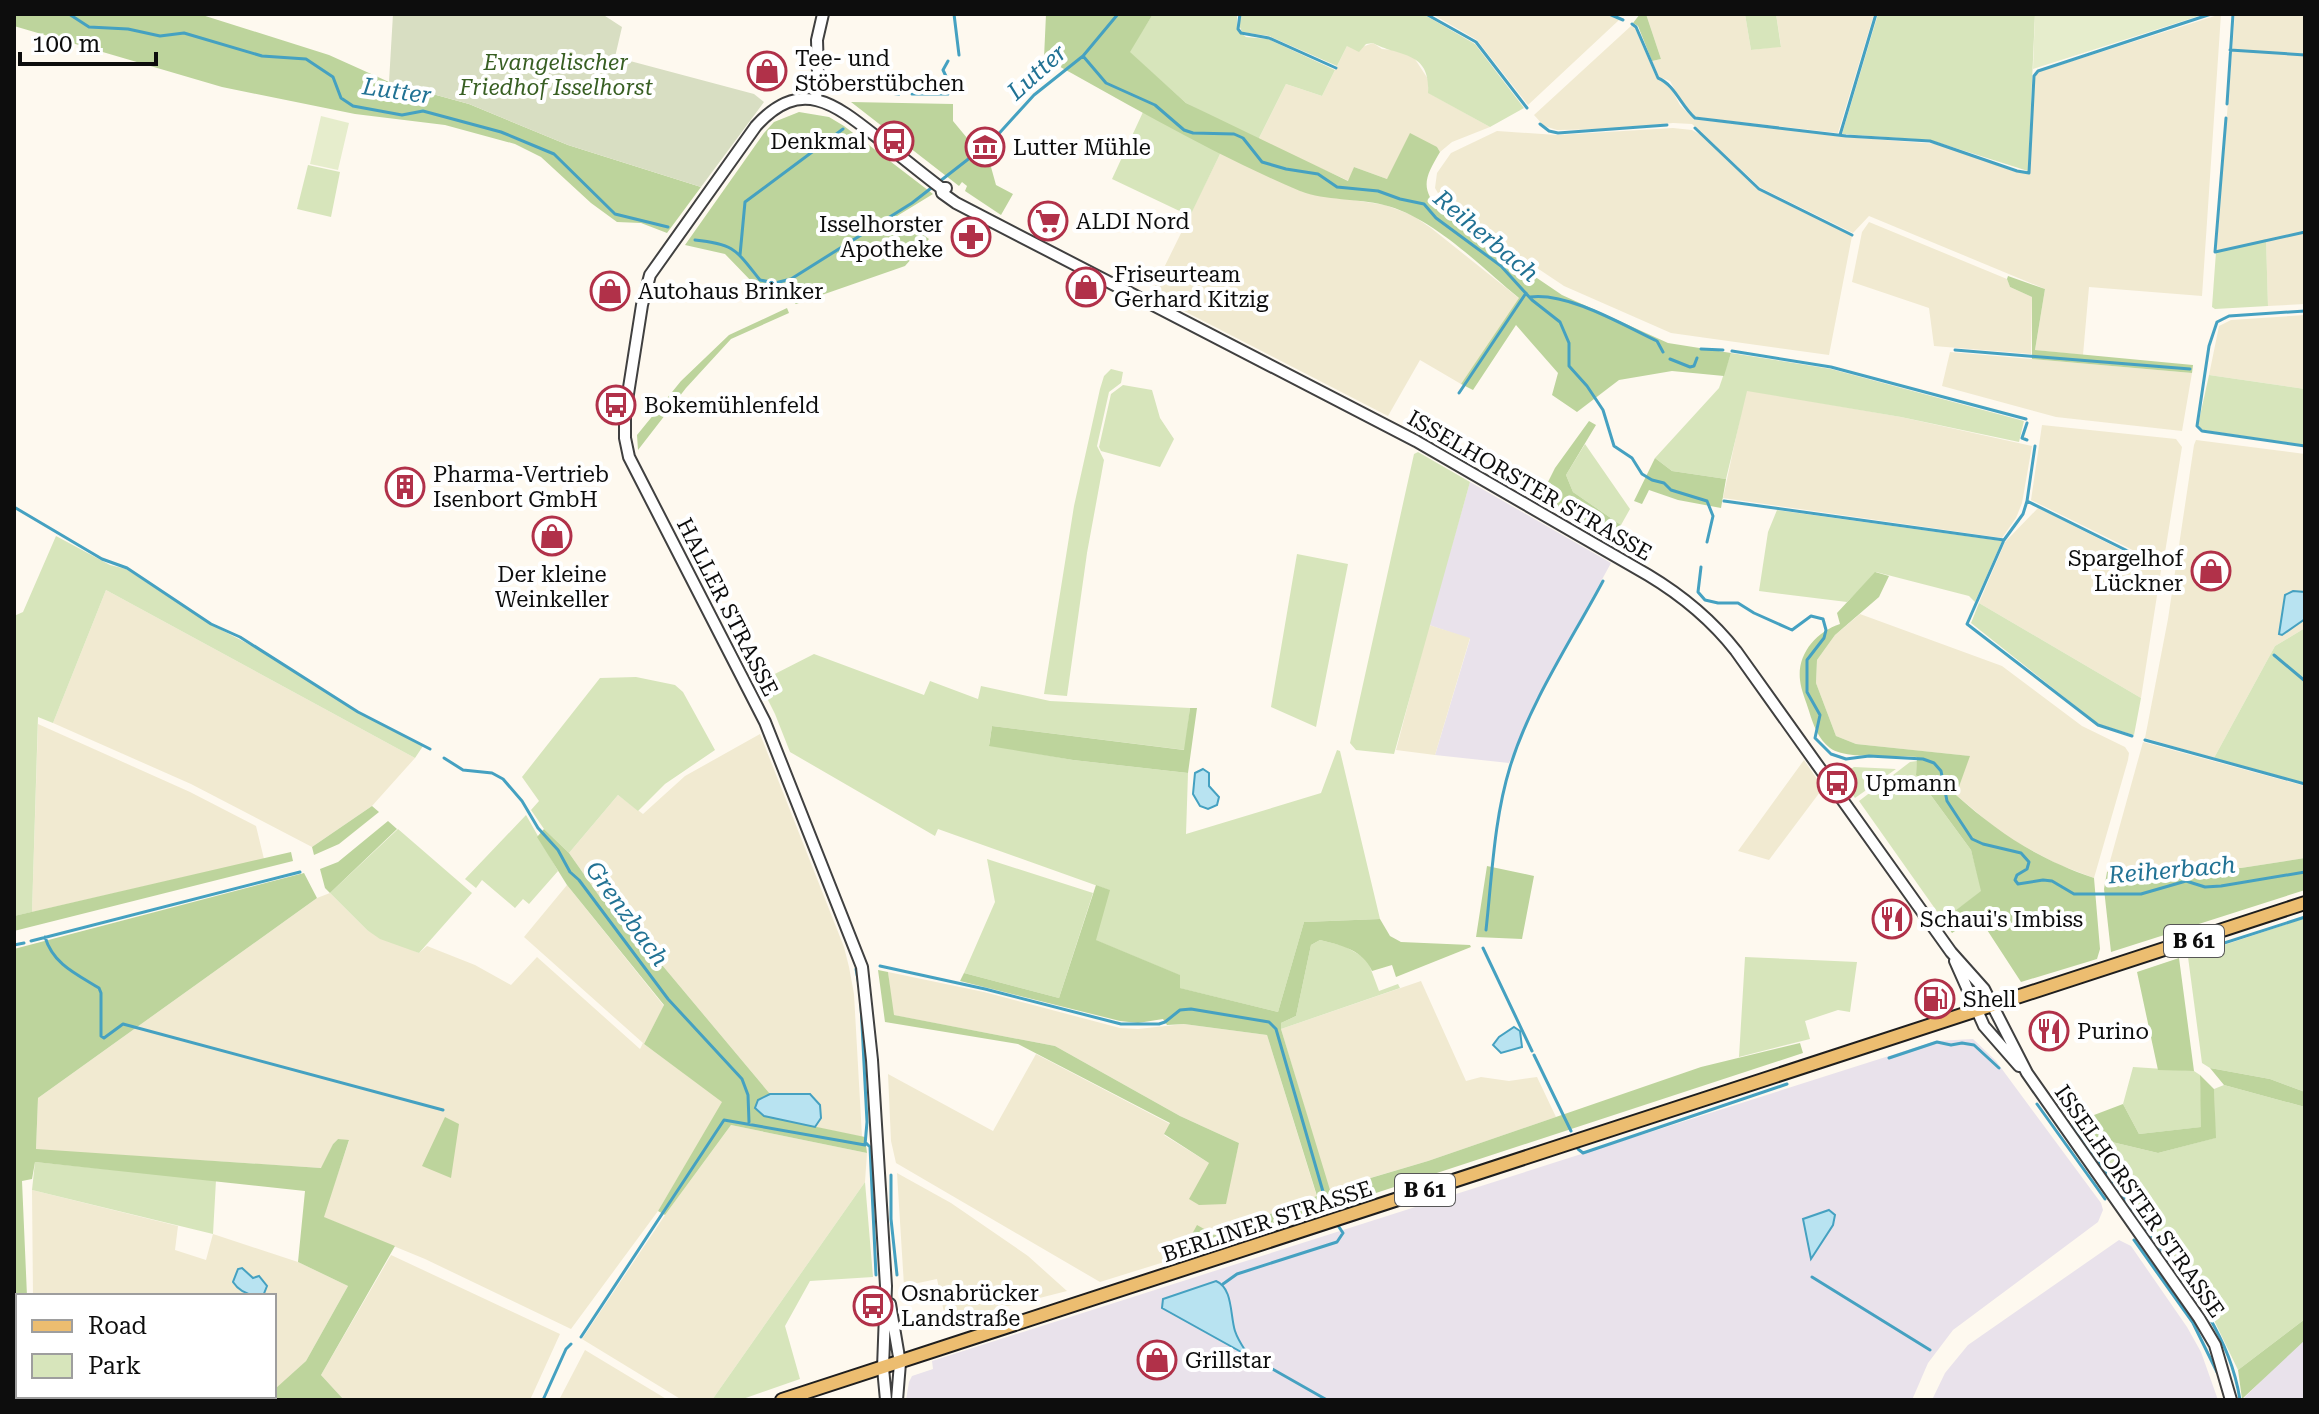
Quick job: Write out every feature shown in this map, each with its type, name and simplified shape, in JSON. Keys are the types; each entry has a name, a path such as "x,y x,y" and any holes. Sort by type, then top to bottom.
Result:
{"main road":[{"name":"B 61","path":"1993,1004 2305,903"},
{"name":"BERLINER STRASSE","path":"782,1400 1993,1004"}],"street":[{"path":"816,99 817,40 823,14"},
{"name":"ISSELHORSTER STRASSE","path":"816,99 844,112 930,180 959,198 961,203 1027,241 1416,441 1648,575 1694,605 1736,651 1951,952 1984,989 2027,1073"},
{"name":"HALLER STRASSE","path":"816,99 788,102 762,119 650,275 627,399 625,438 639,480 765,722 862,967 871,1047 886,1286 883,1368"},
{"name":"ISSELHORSTER STRASSE","path":"1951,952 1990,1034 2027,1073 2199,1318 2215,1345 2231,1400"},
{"name":"HALLER STRASSE","path":"886,1286 900,1363"},
{"path":"897,1400 900,1363"},
{"path":"883,1368 886,1400"}],"shaded area":[{"path":"1432,14 1604,14 1619,20 1528,105 1477,40"},
{"path":"1646,14 1745,14 1751,50 1781,46 1776,14 1874,14 1838,133 1696,117 1682,103 1670,81 1659,77 1652,61 1661,59"},
{"path":"2221,14 2202,296 2089,287 2083,355 2035,350 2045,289 1869,216 1853,233 1761,188 1692,124 1557,130 1544,126 1534,115 1631,26 1635,28 1657,79 1668,83 1680,105 1694,119 1845,137 1938,144 2016,172 2030,174 2034,77 2038,72"},
{"path":"2235,14 2305,14 2305,304 2268,306 2266,240 2216,252"},
{"path":"1373,43 1382,49 1402,51 1413,56 1428,79 1429,93 1490,127 1452,142 1440,152 1437,147 1387,179 1354,167 1349,181 1258,140 1286,84 1322,96 1347,46 1362,47"},
{"path":"1673,128 1692,130 1701,135 1758,190 1852,236 1829,355 1671,333 1564,286 1446,207 1435,188 1437,173 1451,153 1497,131 1557,135"},
{"path":"1221,152 1303,192 1385,205 1412,215 1520,299 1461,384 1420,360 1388,416 1151,294"},
{"path":"1869,222 2007,279 2010,287 2032,297 2031,354 1934,346 1929,308 1852,282 1862,232"},
{"path":"2305,315 2305,389 2209,375 2219,326 2231,320"},
{"path":"1950,352 2192,373 2182,431 2056,417 1942,386"},
{"path":"1746,390 1901,417 2032,446 2022,503 2016,518 2002,538 1723,498"},
{"path":"2042,425 2176,439 2182,447 2163,565 2031,500"},
{"path":"2196,440 2305,454 2305,628 2275,646 2214,758 2145,738 2168,619"},
{"path":"1470,482 1611,563 1535,702 1509,763 1435,755 1470,639 1429,625"},
{"path":"2038,508 2161,570 2141,698 1979,603 2005,542"},
{"path":"106,590 415,758 372,806 312,847 191,784 53,723"},
{"path":"1860,614 2002,666 2082,726 2125,747 2129,753 2128,760 2094,878 2057,864 2005,836 1956,795 1969,756 1856,744 1836,736 1816,683 1817,660 1835,635"},
{"path":"1429,625 1470,638 1435,755 1396,750"},
{"path":"38,724 190,792 256,826 264,859 32,912"},
{"path":"760,734 844,947 854,994 862,1137 815,1127 821,1118 810,1094 770,1094 616,910 602,900 569,853 618,795 643,814 685,776"},
{"path":"2143,742 2305,786 2305,858 2241,868 2107,872"},
{"path":"1804,760 1823,788 1769,860 1738,851"},
{"path":"567,885 664,1006 644,1044 723,1102 658,1211 571,1329 425,1259 323,1217 349,1141 338,1139 333,1144 322,1168 36,1150 38,1098 317,898 330,893 367,930 419,953 427,946 475,965 511,985 537,957 640,1049 643,1043 524,937"},
{"path":"888,972 984,992 1120,1028 1184,1024 1267,1035 1317,1197 1186,1245 1190,1254 1100,1282 896,1163 891,1141 888,1074 993,1131 1036,1054 1170,1124 1164,1135 1209,1163 1225,1204 1239,1143 1180,1116 1055,1046 893,1015"},
{"path":"1421,981 1466,1081 1481,1077 1509,1081 1537,1077 1556,1117 1428,1161 1329,1190 1281,1029"},
{"path":"1973,1039 1996,1061 2101,1203 2103,1210 2098,1222 1953,1330 1928,1363 1912,1400 906,1400 912,1376 933,1369 932,1361 1936,1041"},
{"path":"731,1125 867,1153 865,1182 712,1400 682,1400 582,1339 665,1215"},
{"path":"897,1173 951,1203 1028,1256 1067,1291 946,1322 937,1279 904,1286"},
{"path":"32,1190 178,1226 175,1250 206,1260 213,1234 298,1262 348,1286 306,1361 276,1389 276,1294 33,1294"},
{"path":"2119,1240 2131,1246 2187,1327 2201,1352 2218,1400 1932,1400 1945,1373 1968,1345"},
{"path":"391,1255 560,1334 530,1400 344,1400 321,1375"},
{"path":"2305,1340 2305,1400 2242,1400 2294,1348"},
{"path":"585,1350 668,1400 559,1400"}],"green space":[{"path":"14,14 199,14 329,55 389,82 469,104 568,145 701,187 667,233 641,223 617,222 591,203 541,157 515,144 445,125 355,114 222,87 14,26"},
{"name":"Evangelischer Friedhof Isselhorst","path":"393,14 602,14 622,27 615,57 754,94 764,102 701,187 568,145 469,104 389,82"},
{"path":"1046,14 1153,14 1130,52 1186,103 1348,181 1354,167 1387,179 1410,133 1437,147 1440,152 1430,169 1427,190 1441,213 1562,295 1668,343 1731,353 1724,376 1672,371 1619,380 1577,412 1552,395 1558,373 1516,325 1473,390 1461,384 1519,298 1456,244 1420,220 1384,205 1320,196 1267,177 1044,58"},
{"path":"1153,14 1237,14 1237,30 1246,37 1268,39 1335,70 1322,96 1286,84 1258,140 1186,103 1129,52"},
{"path":"1241,14 1423,14 1475,44 1524,108 1490,127 1428,93 1424,69 1411,57 1373,43 1366,44 1359,52 1347,46 1337,66 1269,36 1242,32 1239,25"},
{"path":"1640,14 1646,14 1661,59 1652,61 1638,26 1633,23"},
{"path":"1745,14 1776,14 1781,47 1751,50"},
{"path":"1878,14 2035,14 2028,171 1930,140 1842,134"},
{"path":"2035,14 2205,14 2033,69"},
{"path":"851,102 953,104 953,121 991,167 996,185 1013,194 1001,215 965,191 967,186 962,182 959,186"},
{"path":"799,112 829,117 844,126 933,194 897,216 929,239 905,266 796,304 782,293 754,284 725,254 685,245 764,133 774,122"},
{"path":"1143,112 1221,152 1190,216 1112,179"},
{"path":"321,116 349,123 338,170 310,164"},
{"path":"308,165 340,172 331,217 297,209"},
{"path":"2266,239 2268,306 2212,307 2216,252"},
{"path":"2008,276 2045,289 2035,350 2193,365 2192,373 2032,359 2032,297 2010,287"},
{"path":"787,308 789,313 731,339 686,388 638,450 637,435 681,381 729,335"},
{"path":"1731,353 1831,369 2024,421 2019,442 1901,417 1747,391 1726,479 1672,471 1655,458 1719,388"},
{"path":"1111,369 1123,372 1121,383 1109,392 1097,446 1104,460 1067,696 1044,694 1074,506 1100,389 1104,376"},
{"path":"2209,375 2305,389 2305,445 2203,430 2198,425"},
{"path":"1123,385 1152,390 1160,418 1174,439 1160,467 1101,451 1099,447 1111,394"},
{"path":"1589,421 1596,425 1566,475 1573,492 1621,525 1612,540 1540,498 1555,468"},
{"path":"1585,444 1630,509 1621,525 1573,492 1566,475"},
{"path":"1418,452 1470,482 1394,754 1356,750 1350,743 1414,454"},
{"path":"1655,458 1672,471 1726,479 1721,508 1678,500 1649,490 1642,504 1634,501"},
{"path":"1777,510 2002,541 1975,602 1969,596 1876,572 1847,602 1759,591 1768,532"},
{"path":"56,536 110,565 126,569 210,624 275,658 358,712 423,746 415,758 106,590 53,723 38,717 32,912 14,916 14,616 23,612"},
{"path":"1297,554 1348,564 1316,727 1271,707"},
{"path":"1875,572 1889,576 1879,597 1835,635 1817,660 1816,683 1836,736 1856,744 1970,756 1956,795 2020,844 2094,878 2100,949 2097,959 2021,982 1978,916 1952,933 1943,920 1981,891 1971,850 1916,775 1917,757 1838,752 1819,736 1801,688 1802,661 1816,638 1840,624 1837,613"},
{"path":"1979,603 2141,698 2134,735 2098,724 1971,623"},
{"path":"2305,628 2305,783 2214,758 2275,646"},
{"path":"814,654 924,695 930,681 978,699 981,686 1050,701 1190,708 1185,750 992,726 989,745 1073,760 1188,773 1186,834 1321,793 1337,750 1340,751 1380,919 1304,922 1278,1012 1179,988 1179,975 1095,940 1109,890 938,829 935,836 790,752 759,682"},
{"path":"636,677 675,685 683,692 715,750 665,784 638,811 618,795 569,853 544,829 531,810 539,801 522,777 600,678"},
{"path":"1190,708 1197,708 1188,773 1073,760 989,746 992,726 1184,750"},
{"path":"1917,761 1916,775 1971,850 1982,891 1943,920 1859,801 1910,762"},
{"path":"1854,767 1896,769 1855,798 1839,776"},
{"path":"372,806 379,812 339,844 314,855 312,847"},
{"path":"526,815 558,871 529,904 523,899 515,908 482,880 476,888 465,879"},
{"path":"388,821 397,829 330,893 325,888 320,869 338,862"},
{"path":"398,829 472,893 419,953 380,939 330,893"},
{"path":"544,829 569,853 602,900 616,910 770,1094 758,1100 755,1108 764,1116 865,1137 867,1153 731,1125 665,1215 658,1211 722,1102 644,1044 664,1005 567,885 537,837"},
{"path":"291,852 293,861 14,931 14,916"},
{"path":"2305,858 2305,890 2111,952 2104,889 2107,872 2241,868"},
{"path":"987,859 1093,893 1059,998 964,973 995,902"},
{"path":"1487,866 1534,876 1522,939 1476,937"},
{"path":"304,873 317,898 38,1098 36,1149 321,1168 338,1139 349,1140 324,1217 395,1246 321,1375 344,1400 272,1400 276,1398 276,1388 306,1361 348,1286 298,1262 305,1191 35,1162 32,1179 22,1181 27,1294 16,1296 14,949"},
{"path":"1096,885 1110,890 1096,940 1180,975 1180,988 1278,1012 1304,922 1380,919 1390,936 1401,942 1470,945 1396,977 1392,965 1372,971 1363,958 1343,946 1320,940 1311,945 1296,1016 1281,1023 1281,1029 1330,1190 1428,1161 1701,1067 1800,1043 1803,1053 1190,1254 1186,1245 1197,1225 1215,1235 1317,1196 1267,1035 1184,1024 1167,1025 1163,1019 1138,1023 1120,1021 960,981 964,973 1059,998"},
{"path":"2305,918 2305,1092 2270,1079 2210,1068 2202,1063 2188,957"},
{"path":"1320,940 1344,946 1367,959 1379,991 1398,984 1400,988 1281,1029 1281,1023 1296,1016 1311,945"},
{"path":"1745,957 1857,962 1850,1012 1838,1010 1805,1021 1810,1039 1739,1057"},
{"path":"2179,958 2194,1071 2158,1070 2137,972"},
{"path":"878,970 888,972 894,1015 1055,1046 1180,1116 1239,1143 1226,1204 1199,1205 1189,1199 1209,1163 1164,1134 1170,1123 1018,1044 885,1022"},
{"path":"2133,1067 2194,1071 2200,1075 2202,1127 2139,1134 2123,1104"},
{"path":"2210,1068 2270,1079 2305,1092 2305,1107 2224,1085"},
{"path":"2200,1075 2214,1089 2216,1138 2158,1153 2112,1142 2093,1151 2073,1123 2123,1104 2139,1134 2201,1127"},
{"path":"2224,1085 2305,1107 2305,1319 2238,1370 2211,1314 2093,1151 2112,1142 2158,1153 2215,1138 2214,1089"},
{"path":"445,1117 459,1124 451,1178 422,1166"},
{"path":"35,1162 216,1180 213,1234 32,1190"},
{"path":"865,1182 873,1277 810,1281 785,1326 800,1379 740,1400 712,1400"},
{"path":"2305,1319 2305,1340 2242,1399 2238,1370"},
{"path":"14,1341 16,1398 98,1398 98,1400 14,1400"}],"water":[{"path":"2293,591 2305,592 2305,619 2282,635 2279,634 2285,595"},
{"path":"1203,769 1209,773 1209,786 1219,797 1217,805 1208,809 1200,806 1193,794 1195,773"},
{"path":"1514,1027 1520,1031 1522,1047 1501,1053 1493,1045"},
{"path":"770,1094 810,1094 820,1105 821,1118 815,1127 764,1116 755,1108 758,1100"},
{"path":"1829,1210 1835,1215 1833,1225 1811,1259 1803,1219"},
{"path":"242,1268 253,1278 259,1276 267,1286 264,1294 250,1294 239,1289 233,1282 238,1269"},
{"path":"1216,1281 1228,1296 1235,1331 1245,1350 1243,1353 1162,1308 1163,1299"}],"waterway":[{"name":"Lutter","path":"69,14 89,27 128,29 160,36 184,33 262,56 306,59 333,77 341,98 353,106 402,115 423,111 501,132 554,154 615,214 668,227"},
{"path":"954,14 959,55"},
{"name":"Lutter","path":"695,240 734,250 760,280 775,283 791,279 912,203 994,139 1034,95 1083,56 1118,14"},
{"path":"1240,14 1238,29 1241,33 1269,38 1336,68"},
{"path":"1426,14 1476,42 1527,108"},
{"path":"1609,14 1623,20"},
{"path":"1840,135 1876,14"},
{"path":"1632,24 1658,78 1669,86 1695,118 1846,136 1930,141 2029,173 2034,76 2038,71 2211,14"},
{"path":"2227,104 2233,14"},
{"path":"2230,50 2305,55"},
{"name":"Reiherbach","path":"1083,56 1106,83 1155,105 1184,130 1234,134 1243,138 1262,162 1318,174 1337,187 1378,191 1424,204 1436,218 1501,266 1532,300 1560,322 1569,343 1569,366 1603,410 1614,446 1632,458 1642,474 1652,480 1664,483 1671,490 1707,501 1713,516 1707,542"},
{"path":"912,94 948,94 952,89 943,70 948,61"},
{"path":"889,93 899,94"},
{"path":"2226,118 2215,252 2305,232"},
{"path":"1540,124 1558,133 1667,125"},
{"path":"1695,128 1759,189 1852,235"},
{"path":"740,255 745,202 843,129"},
{"path":"1459,393 1526,293"},
{"path":"1530,297 1561,300 1595,311 1657,341 1663,352"},
{"path":"2305,311 2229,316 2217,322 2209,346 2197,426 2202,431 2305,446"},
{"path":"1701,349 1723,350"},
{"path":"1955,350 2190,369"},
{"path":"1732,351 1831,367 2026,419"},
{"path":"1670,359 1690,367 1694,366 1697,358"},
{"path":"2027,423 2022,438 2027,440"},
{"path":"1441,442 1515,486"},
{"path":"2035,446 2023,514 2004,540 1967,624 2098,725 2132,736"},
{"path":"1540,500 1613,542"},
{"path":"1724,501 2004,540"},
{"path":"2027,501 2160,567"},
{"name":"Grenzbach","path":"14,507 102,559 127,568 211,624 240,637 358,712 430,749"},
{"name":"Reiherbach","path":"1701,567 1698,592 1705,600 1738,603 1792,630 1811,616 1823,619 1826,630 1824,638 1807,660 1807,692 1820,715 1815,738 1831,754 1846,759 1869,756 1923,759 1934,763 1941,771 1947,801 1972,839 2021,853 2029,862 2027,869 2017,875 2015,880 2018,884 2043,880 2052,881 2074,894 2141,894 2186,881 2205,887 2221,886 2305,872"},
{"path":"1486,930 1497,827 1518,743 1540,695 1603,581"},
{"path":"2274,655 2305,681"},
{"path":"2145,740 2305,784"},
{"name":"Grenzbach","path":"444,758 463,770 492,773 503,779 522,801 570,872 668,999 742,1079 748,1095 749,1122"},
{"path":"31,941 300,872"},
{"path":"2190,954 2305,917"},
{"path":"45,937 60,961 99,988 101,1036 104,1038 123,1024 443,1110"},
{"path":"14,945 24,943"},
{"path":"1483,948 1532,1051"},
{"path":"880,966 1121,1024 1159,1024 1180,1010 1191,1009 1269,1022 1276,1029 1328,1209"},
{"path":"856,969 860,990"},
{"path":"581,1337 724,1120 865,1145 867,1122 861,1005"},
{"path":"1889,1058 1937,1042 1951,1045 1962,1043 1974,1045 1999,1068"},
{"path":"1534,1055 1571,1131"},
{"path":"1578,1149 1583,1153 1787,1084"},
{"path":"2037,1104 2105,1199"},
{"path":"2073,1125 2208,1315 2228,1356 2240,1400"},
{"path":"866,1143 870,1147 876,1275"},
{"path":"891,1175 891,1219 897,1275"},
{"path":"1223,1284 1237,1274 1337,1242 1343,1233 1339,1227"},
{"path":"2134,1240 2193,1323 2217,1372"},
{"path":"1812,1277 1930,1350"},
{"path":"543,1400 571,1344"},
{"path":"1245,1350 1253,1358 1327,1400"}],"place":[{"name":"Tee- und Stöberstübchen","path":"767,71"},
{"name":"Denkmal","path":"894,141"},
{"name":"Lutter Mühle","path":"985,147"},
{"name":"ALDI Nord","path":"1048,221"},
{"name":"Isselhorster Apotheke","path":"971,237"},
{"name":"Friseurteam Gerhard Kitzig","path":"1086,287"},
{"name":"Autohaus Brinker","path":"610,291"},
{"name":"Bokemühlenfeld","path":"616,405"},
{"name":"Pharma-Vertrieb Isenbort GmbH","path":"405,487"},
{"name":"Der kleine Weinkeller","path":"552,536"},
{"name":"Spargelhof Lückner","path":"2211,571"},
{"name":"Upmann","path":"1837,783"},
{"name":"Schaui's Imbiss","path":"1892,919"},
{"name":"Shell","path":"1935,999"},
{"name":"Purino","path":"2049,1031"},
{"name":"Osnabrücker Landstraße","path":"873,1306"},
{"name":"Grillstar","path":"1157,1360"}]}
